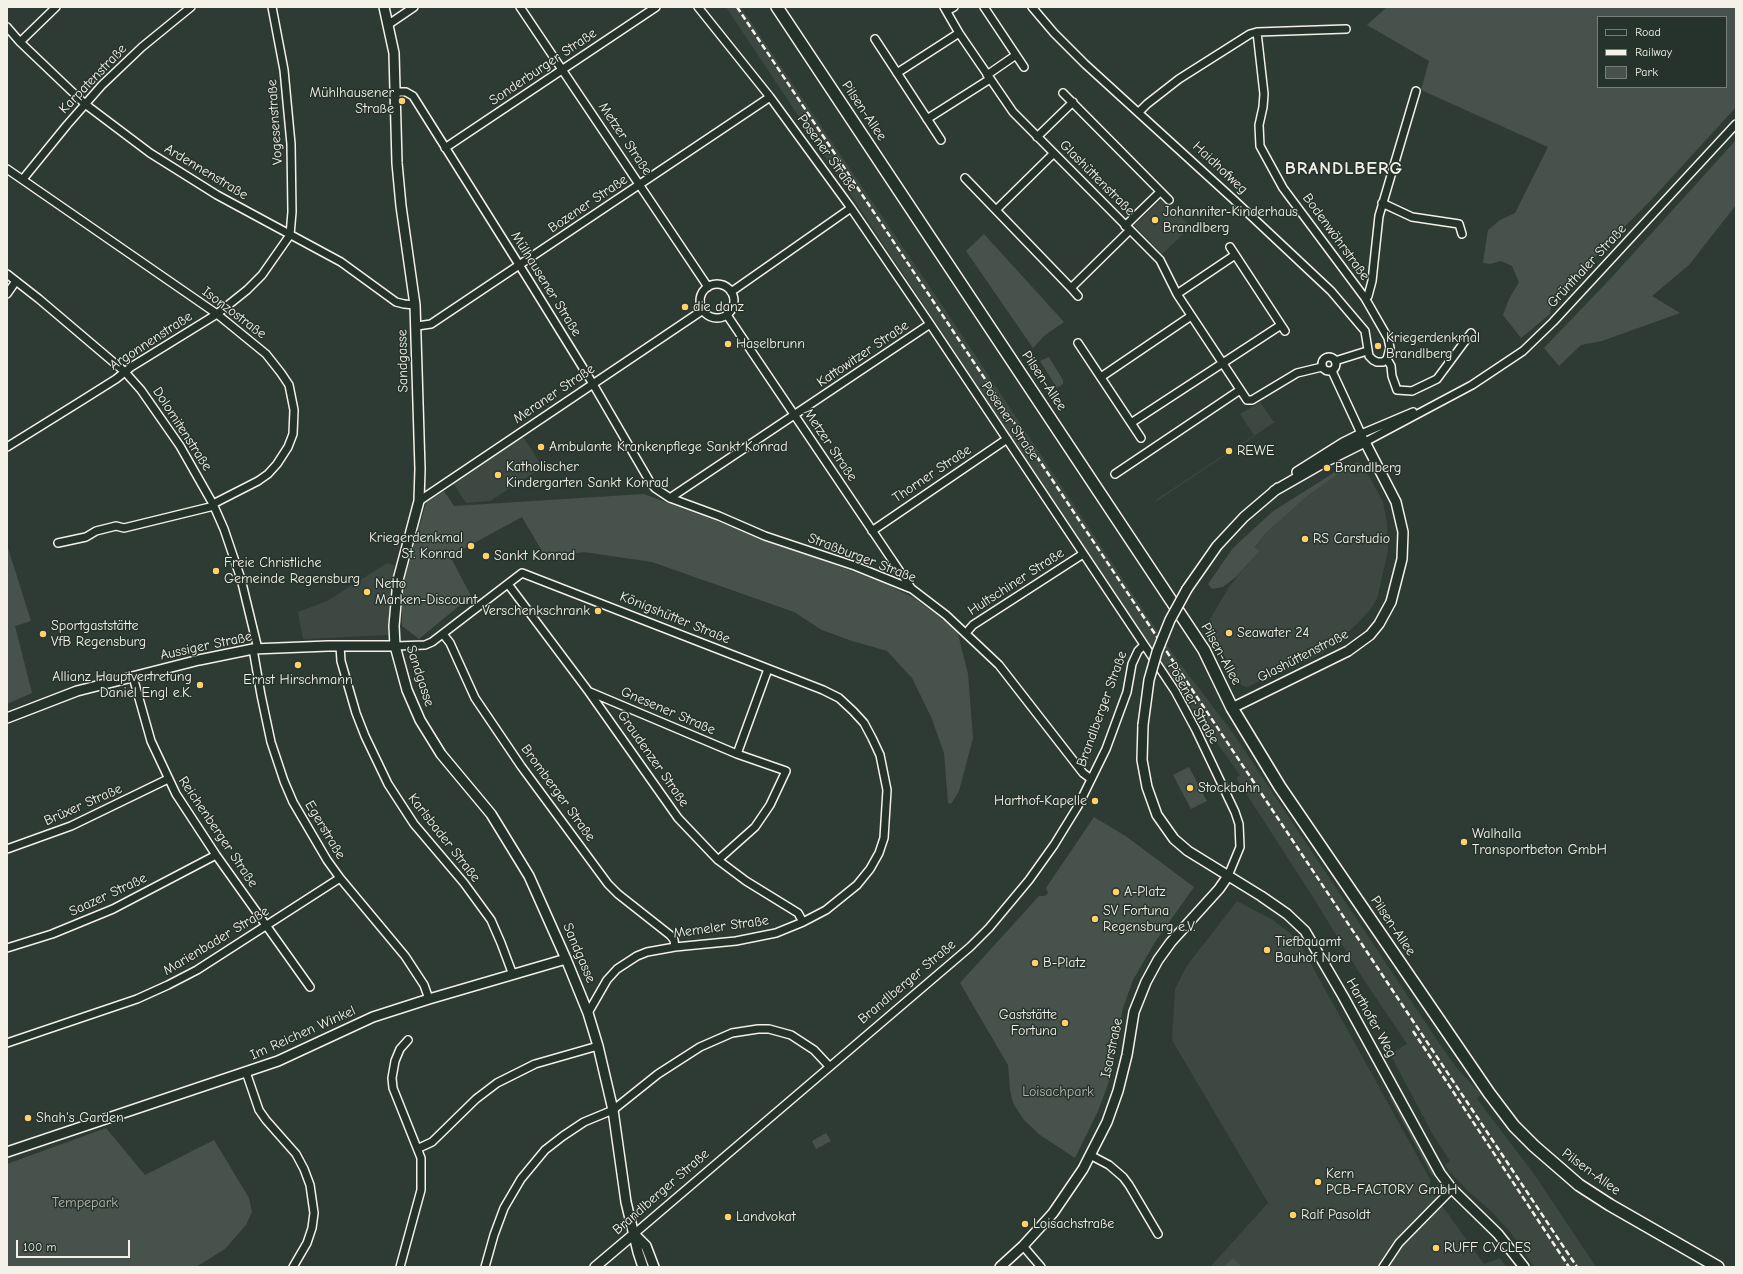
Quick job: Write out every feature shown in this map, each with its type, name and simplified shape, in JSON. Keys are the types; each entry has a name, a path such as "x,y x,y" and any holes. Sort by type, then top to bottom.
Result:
{"main road":[{"name":"Pilsen-Allee","path":"777,7 1204,650 1232,708 1256,750 1489,1093 1514,1126 1546,1158 1580,1185 1610,1205 1718,1267"},
{"name":"Pilsen-Allee","path":"1698,1255 1723,1267"}],"street":[{"path":"20,42 56,7"},
{"name":"Karpatenstraße","path":"23,179 85,104 117,70 191,7"},
{"name":"Vogesenstraße","path":"272,7 284,70 291,144 292,212 290,235"},
{"name":"Sandgasse","path":"384,7 389,24 394,53 399,192 417,326 420,469 419,500 398,580 394,626 395,646 406,690 420,720 441,754 484,804 499,825 529,876 588,1013 598,1046 613,1110 626,1202 643,1267"},
{"path":"389,24 414,7"},
{"name":"Metzer Straße","path":"520,7 708,287"},
{"name":"Sonderburger Straße","path":"445,148 656,7"},
{"name":"Posener Straße","path":"698,7 770,97 851,208 1007,439 1143,646 1164,675 1184,708 1235,812 1239,824 1240,847 1237,859 1228,876"},
{"path":"946,9 954,7"},
{"path":"984,7 1024,67"},
{"name":"Haidhofweg","path":"1032,7 1054,33 1085,64 1139,112 1331,291 1365,331 1367,338 1367,351"},
{"name":"Glashüttenstraße","path":"946,9 948,17 1013,112 1160,260 1177,294 1247,400 1252,400 1297,373 1322,367"},
{"name":"Ardennenstraße","path":"7,27 20,42 85,104 131,139 181,173 217,195 340,262 396,302 415,305"},
{"path":"1139,112 1179,79 1257,32 1346,28"},
{"name":"Bodenwöhrstraße","path":"1257,32 1264,94 1259,125 1260,146 1283,188 1365,298 1388,338 1390,348 1387,359"},
{"path":"897,73 959,33"},
{"path":"875,39 941,140"},
{"path":"927,119 989,77 1016,55"},
{"path":"1365,298 1368,296 1372,281 1378,224 1382,203 1416,91"},
{"name":"Mülhausener Straße","path":"396,92 406,92 412,96 593,384 650,482 670,498"},
{"path":"1063,93 1169,200"},
{"name":"Bozener Straße","path":"417,326 431,324 770,97"},
{"path":"1037,137 1072,102"},
{"name":"Grünthaler Straße","path":"1143,725 1149,680 1157,652 1170,620 1187,589 1217,546 1244,517 1296,472 1336,447 1363,438 1472,385 1499,368 1533,341 1616,256 1736,124"},
{"path":"996,210 1054,154"},
{"name":"Isonzostraße","path":"7,169 217,314 266,354 289,385 294,405 293,434 288,447 277,464 258,481 214,505 124,528 116,526 96,531 86,537 58,543"},
{"path":"965,178 1078,296"},
{"path":"1071,288 1160,192"},
{"path":"1382,203 1412,217 1459,224 1462,234"},
{"path":"731,292 851,208"},
{"name":"Argonnenstraße","path":"7,446 116,379 217,314 247,290 262,275 290,235"},
{"path":"1131,423 1222,363 1283,328 1230,246"},
{"path":"1177,294 1235,255"},
{"name":"Dolomitenstraße","path":"7,274 125,372 141,390 180,446 214,505 242,579 256,649"},
{"path":"7,294 16,281"},
{"path":"718,284 731,292 734,302 733,307 727,315 717,318 707,314 703,310 701,300 702,295 708,287 718,284"},
{"name":"Meraner Straße","path":"419,500 703,310"},
{"name":"Metzer Straße","path":"727,315 912,589"},
{"path":"1101,377 1191,316"},
{"name":"Kattowitzer Straße","path":"670,498 930,324"},
{"path":"1335,361 1367,351 1373,360 1383,362 1387,359 1391,366 1392,376 1397,390 1412,391 1437,379 1471,333"},
{"path":"1078,344 1141,438"},
{"path":"1332,371 1325,371 1322,367 1323,360 1327,357 1332,358 1335,361"},
{"path":"1332,371 1336,366 1335,361"},
{"path":"1332,371 1363,438"},
{"path":"1115,474 1240,390"},
{"name":"Glashüttenstraße","path":"1232,708 1348,651 1370,635 1386,614 1396,586 1402,559 1403,532 1396,502 1363,438"},
{"name":"Thorner Straße","path":"872,530 1007,439"},
{"name":"Straßburger Straße","path":"670,498 719,516 765,536 854,566 912,589 933,604 966,633 998,665 1083,773 1091,779"},
{"name":"Hultschiner Straße","path":"966,633 973,625 1083,554"},
{"name":"Königshütter Straße","path":"508,584 522,573 818,688"},
{"path":"395,646 425,645 432,642 508,584"},
{"name":"Graudenzer Straße","path":"508,584 590,692 678,818 718,860 746,881 798,913 803,922"},
{"name":"Bromberger Straße","path":"443,634 450,643 475,698 521,766 608,884 618,894 670,935 674,940 675,947"},
{"name":"Karlsbader Straße","path":"340,646 341,661 356,713 385,779 414,824 464,883 491,920 513,975"},
{"name":"Aussiger Straße","path":"7,718 77,691 198,660 256,649 395,646"},
{"name":"Brandlberger Straße","path":"595,1267 970,947 989,928 1029,880 1054,845 1078,806 1106,748 1127,692 1132,664 1138,651 1143,646"},
{"name":"Egerstraße","path":"256,649 261,696 271,742 284,781 293,802 317,845 340,878 405,956 424,985 429,999"},
{"path":"737,754 768,669"},
{"name":"Reichenberger Straße","path":"134,677 151,742 168,779 187,813 310,987"},
{"name":"Memeler Straße","path":"588,1013 607,980 626,962 648,952 675,947 721,943 776,933 803,922 826,910 857,885 870,869 879,853 884,838 887,810 887,790 881,761 867,728 853,711 839,698 818,688"},
{"name":"Gnesener Straße","path":"590,692 737,754 786,772 770,805 754,827 718,860"},
{"name":"Harthofer Weg","path":"1143,725 1142,760 1147,787 1157,815 1174,839 1188,851 1287,914 1305,931 1336,984 1437,1168 1452,1189 1498,1234 1524,1267"},
{"name":"Brüxer Straße","path":"7,849 71,826 168,779"},
{"name":"Saazer Straße","path":"7,948 52,934 113,909 216,855"},
{"name":"Isarstraße","path":"1000,1267 1023,1246 1057,1208 1069,1192 1107,1122 1118,1091 1128,1055 1134,1012 1146,982 1158,960 1171,942 1219,890 1228,876"},
{"name":"Marienbader Straße","path":"7,1043 137,999 168,985 197,970 340,878"},
{"name":"Im Reichen Winkel","path":"7,1152 290,1056 359,1023 429,999 566,959"},
{"path":"485,1267 494,1235 504,1208 512,1193 531,1165 545,1150 562,1136 584,1122 613,1110 652,1078 680,1059 718,1038 739,1031 769,1029 791,1035 814,1050 829,1066"},
{"path":"400,1267 421,1190 422,1168 419,1148 393,1088 392,1078 395,1061 400,1049 408,1040"},
{"path":"419,1148 432,1142 476,1099 496,1083 535,1064 598,1046"},
{"path":"246,1072 259,1110 296,1154 310,1185 314,1213 312,1228 307,1243 293,1267"},
{"path":"1090,1155 1109,1165 1130,1185 1158,1234"},
{"path":"1383,1267 1399,1243 1452,1189"},
{"path":"634,1234 646,1246 654,1267"},
{"path":"1023,1246 1041,1267"}],"shaded area":[{"path":"726,7 741,7 948,314 1146,614 1178,661 1233,733 1439,1043 1456,1067 1481,1094 1477,1099 1534,1174 1596,1267 1534,1267 1511,1233 1492,1212 1467,1190 1449,1171 1445,1165 1450,1161 1433,1135 1390,1054 1407,1044 1362,977 1311,894 1236,778 1240,775 1190,706"},
{"path":"1161,200 1165,203 1167,202 1191,227 1162,254 1134,225"},
{"path":"1260,402 1274,422 1281,418 1157,501 1156,500 1254,435 1240,414"},
{"name":"Katholischer Kindergarten Sankt Konrad","path":"523,437 543,467 490,501 466,503 453,483"},
{"path":"1361,464 1383,502 1387,523 1388,551 1377,599 1370,610 1357,624 1323,653 1247,687 1243,686 1238,682 1222,651 1206,626 1229,587 1258,551 1255,548 1265,534 1306,497 1344,470"},
{"path":"387,563 394,565 388,635 303,639 298,612 327,601"},
{"path":"1237,901 1273,920 1291,934 1301,946 1430,1179 1430,1189 1484,1264 1500,1258 1506,1267 1210,1267 1268,1203 1172,1040 1175,989 1186,967"}],"green space":[{"path":"1387,7 1736,7 1736,107 1652,199 1552,301 1550,314 1521,338 1503,315 1509,299 1519,282 1512,266 1501,261 1490,264 1483,263 1488,230 1500,220 1515,213 1548,147 1421,90 1429,61 1367,25"},
{"path":"1736,140 1736,205 1689,265 1652,296 1680,313 1602,341 1581,345 1559,366 1544,348 1612,277"},
{"path":"984,234 1064,322 1044,336 1033,348 966,251"},
{"path":"1049,357 1063,380 1063,384 1057,388 1040,361"},
{"path":"1358,462 1361,464 1344,470 1306,497 1265,534 1255,547 1259,551 1237,576 1223,587 1212,589 1208,584 1233,548 1272,512 1335,472"},
{"path":"444,491 454,506 644,494 884,583 914,598 951,625 958,634 968,674 973,738 959,791 951,804 948,803 944,753 932,719 912,678 887,651 849,640 822,630 794,612 652,562 584,552 546,558 522,517 450,556 471,596 419,639 402,626 402,598 405,577 426,503"},
{"path":"7,545 31,621 15,626 32,693 7,704"},
{"name":"Stockbahn","path":"1189,767 1207,801 1191,809 1173,775"},
{"name":"SV Fortuna Regensburg e.V.","path":"1094,817 1127,837 1194,887 1155,942 1133,980 1123,1008 1114,1060 1108,1084 1098,1111 1075,1158 1040,1135 1024,1120 1013,1103 1010,1090 1008,1065 960,983 1039,896 1045,896 1048,893 1046,888"},
{"path":"1389,1096 1391,1096 1434,1175 1432,1175"},
{"name":"Tempepark","path":"106,1128 145,1175 214,1140 249,1198 252,1212 246,1225 225,1249 196,1267 7,1267 7,1164"},
{"path":"826,1133 831,1141 816,1149 812,1141"},
{"path":"1233,1258 1242,1267 1223,1267"}],"railway":[{"path":"737,7 1577,1267"},
{"path":"1413,1031 1569,1267"}],"place":[{"name":"Mühlhausener Straße","path":"402,101"},
{"name":"Johanniter-Kinderhaus Brandlberg","path":"1155,220"},
{"name":"die danz","path":"685,307"},
{"name":"Haselbrunn","path":"728,344"},
{"name":"Kriegerdenkmal Brandlberg","path":"1378,346"},
{"name":"Ambulante Krankenpflege Sankt Konrad","path":"541,447"},
{"name":"REWE","path":"1229,451"},
{"name":"Brandlberg","path":"1327,468"},
{"name":"Katholischer Kindergarten Sankt Konrad","path":"498,475"},
{"name":"RS Carstudio","path":"1305,539"},
{"name":"Kriegerdenkmal St. Konrad","path":"471,546"},
{"name":"Sankt Konrad","path":"486,556"},
{"name":"Freie Christliche Gemeinde Regensburg","path":"216,571"},
{"name":"Netto Marken-Discount","path":"367,592"},
{"name":"Verschenkschrank","path":"598,611"},
{"name":"Seawater 24","path":"1229,633"},
{"name":"Sportgaststätte VfB Regensburg","path":"43,634"},
{"name":"Ernst Hirschmann","path":"298,665"},
{"name":"Allianz Hauptvertretung Daniel Engl e.K.","path":"200,685"},
{"name":"Stockbahn","path":"1190,788"},
{"name":"Harthof-Kapelle","path":"1095,801"},
{"name":"Walhalla Transportbeton GmbH","path":"1464,842"},
{"name":"A-Platz","path":"1116,892"},
{"name":"SV Fortuna Regensburg e.V.","path":"1095,919"},
{"name":"Tiefbauamt Bauhof Nord","path":"1267,950"},
{"name":"B-Platz","path":"1035,963"},
{"name":"Gaststätte Fortuna","path":"1065,1023"},
{"name":"Shah's Garden","path":"28,1118"},
{"name":"Kern PCB-FACTORY GmbH","path":"1318,1182"},
{"name":"Ralf Pasoldt","path":"1293,1215"},
{"name":"Landvokat","path":"728,1217"},
{"name":"Loisachstraße","path":"1025,1224"},
{"name":"RUFF CYCLES","path":"1436,1248"}],"district":[{"name":"BRANDLBERG","path":"1344,169"}],"park label":[{"name":"Loisachpark","path":"1058,1092"}]}
